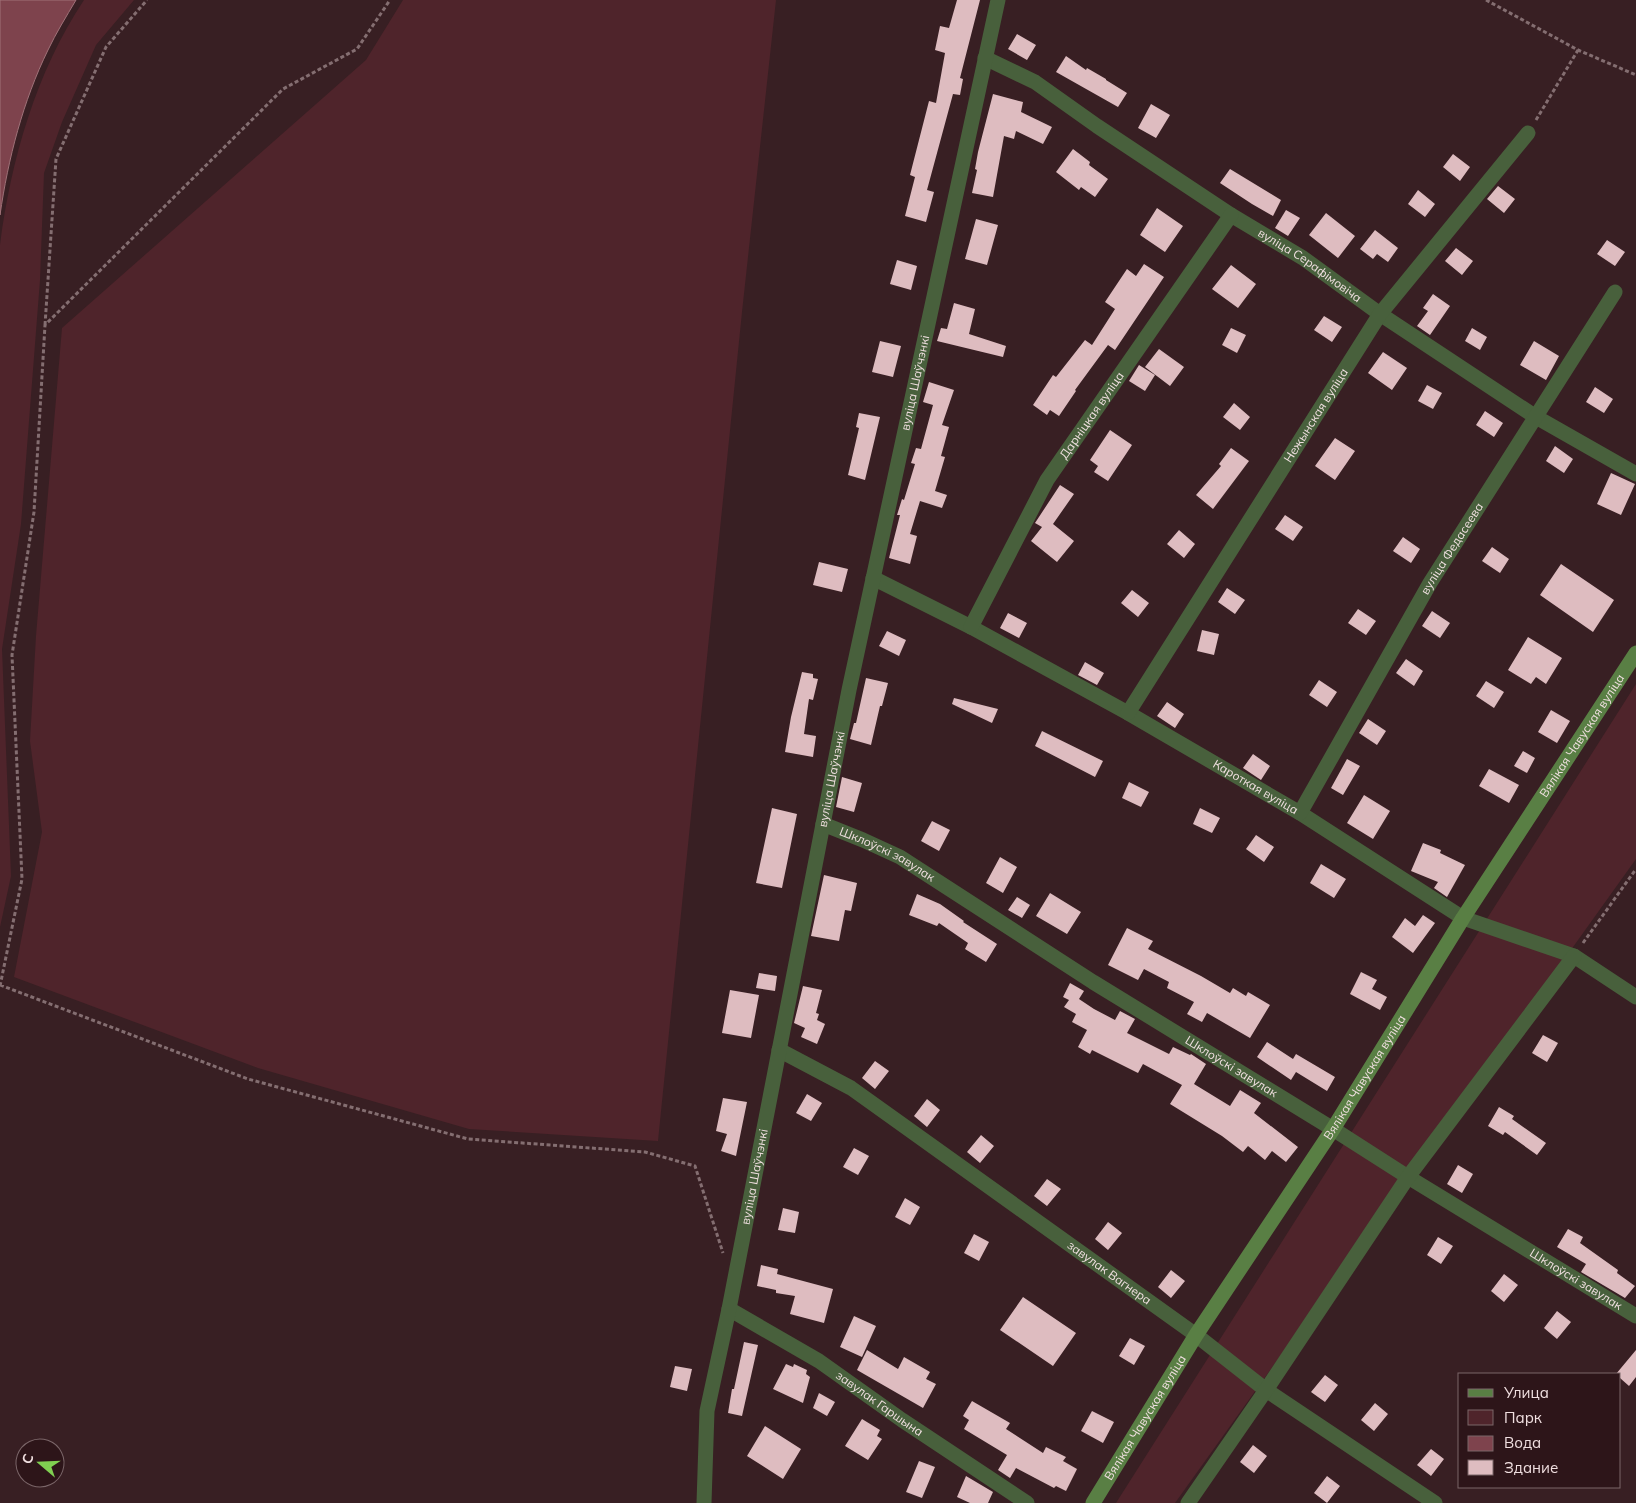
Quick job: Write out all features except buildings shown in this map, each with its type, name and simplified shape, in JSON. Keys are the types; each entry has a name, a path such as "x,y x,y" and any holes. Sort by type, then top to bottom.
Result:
{"main road":[{"name":"Вялікая Чавуская вуліца","path":"1093,1503 1196,1334 1334,1129 1463,918 1636,653"}],"street":[{"name":"вуліца Шаўчэнкі","path":"704,1503 707,1411 729,1309 849,690 998,0"},
{"name":"вуліца Серафімовіча","path":"985,58 1035,82 1230,216 1303,258 1380,314 1536,417 1636,474"},
{"name":"Нежынская вуліца","path":"1128,713 1380,314 1528,134"},
{"name":"Дарніцкая вуліца","path":"971,627 1047,480 1230,216"},
{"name":"вуліца Федасеева","path":"1300,813 1430,583 1615,292"},
{"name":"Кароткая вуліца","path":"873,578 971,627 1128,713 1300,813 1463,918 1574,956 1636,997"},
{"name":"Шклоўскі завулак","path":"823,824 863,840 900,858 1093,982 1636,1316"},
{"path":"1188,1503 1408,1177 1574,956"},
{"name":"завулак Вагнера","path":"779,1050 851,1088 1196,1334 1266,1390 1435,1503"},
{"name":"завулак Гаршына","path":"729,1309 819,1361 902,1420 1027,1503"}],"path":[{"path":"147,0 106,47 56,159 34,512 12,655 22,879 0,985 248,1079 468,1139 645,1152 695,1166 724,1259"},
{"path":"45,325 283,89 357,49 390,0"},
{"path":"1486,0 1578,50 1636,75"},
{"path":"1528,134 1578,50"},
{"path":"1574,956 1636,869"}],"green space":[{"path":"84,0 134,0 96,45 62,122 44,173 40,280 21,524 2,649 11,876 0,927 0,245 11,181 28,118 52,57"},
{"path":"403,0 776,0 742,312 658,1141 469,1129 258,1068 14,977 42,832 30,741 36,636 62,328 366,60"},
{"path":"1636,684 1636,859 1175,1503 1116,1503"}],"water":[{"path":"0,0 76,0 51,44 31,89 12,152 0,215"}]}
